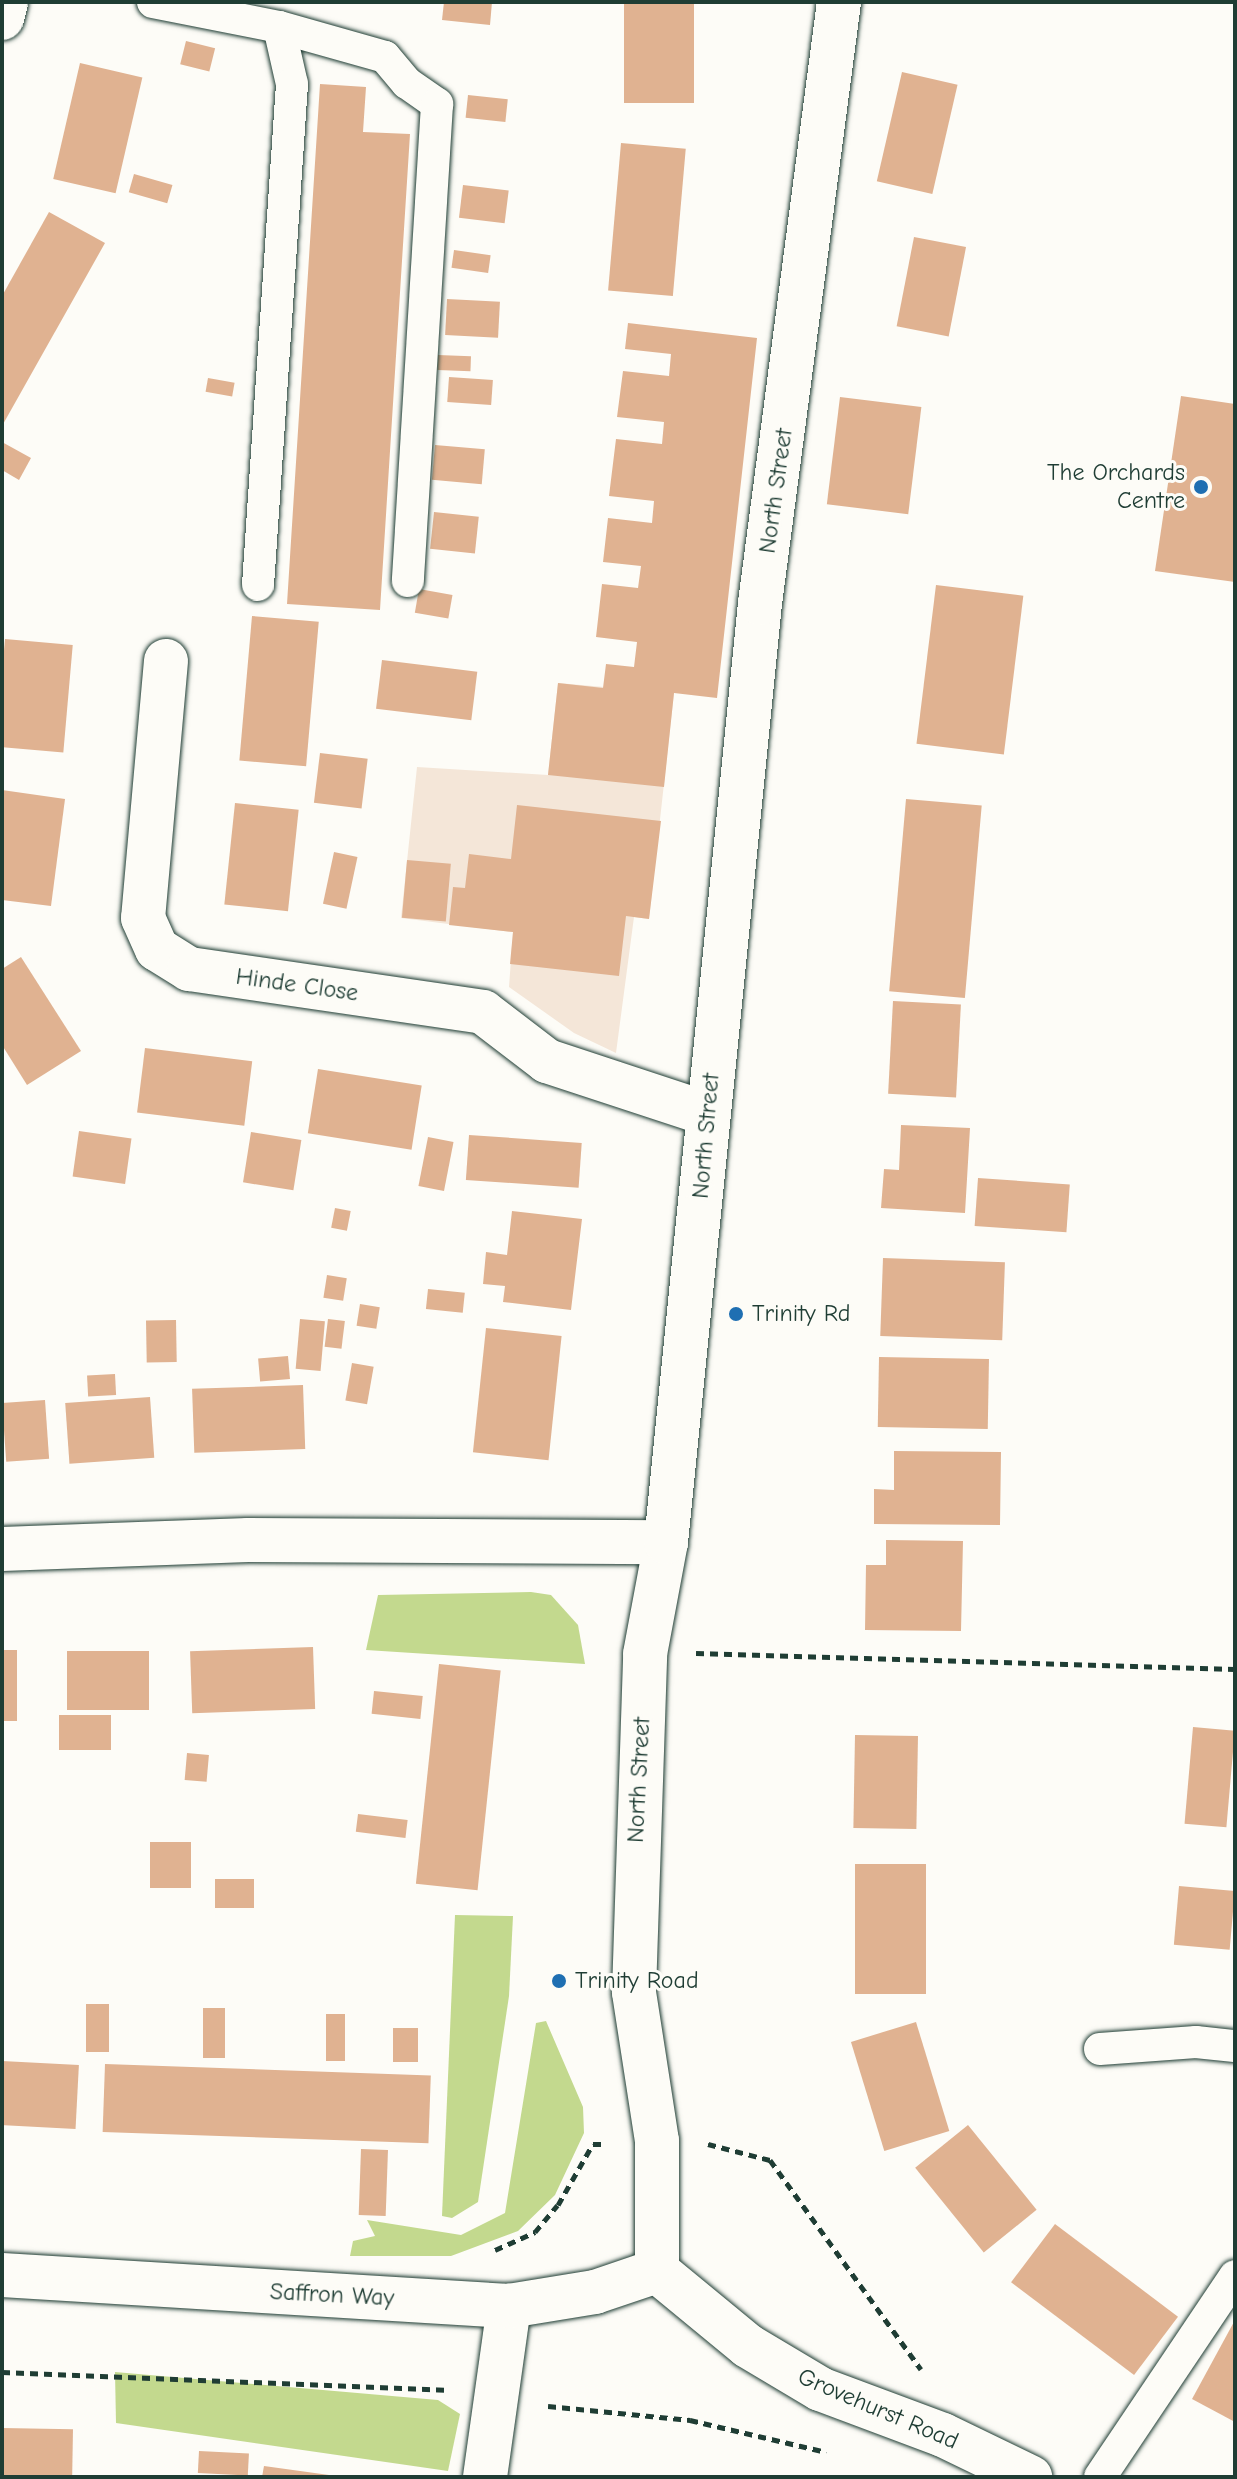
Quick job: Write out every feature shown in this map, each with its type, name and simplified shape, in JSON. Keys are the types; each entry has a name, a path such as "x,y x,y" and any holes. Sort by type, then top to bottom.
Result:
{"street":[{"path":"2,18 6,2"},
{"name":"North Street","path":"657,2271 657,2141 634,1992 645,1654 666,1542 760,603 839,2"},
{"name":"Hinde Close","path":"166,661 143,918 157,949 189,969 483,1012 547,1061 708,1114"},
{"path":"2,1549 248,1540 666,1542"},
{"name":"Saffron Way","path":"2,2275 509,2306 595,2292 657,2271"},
{"name":"Grovehurst Road","path":"657,2271 748,2346 820,2389 943,2435 1030,2477"},
{"path":"485,2477 509,2306"}],"lane":[{"path":"153,2 279,27 385,57 437,104 408,581"},
{"path":"258,585 292,84 279,27"},
{"path":"1100,2049 1196,2042 1235,2046"},
{"path":"1100,2477 1235,2276"}],"path":[{"path":"645,1654 1235,1669"},
{"path":"719,2145 770,2160 951,2409 943,2435"}],"shaded area":[{"path":"558,683 674,693 649,919 634,917 616,1053 574,1033 509,987 513,932 401,918 417,767 548,775"}],"green space":[{"path":"531,1592 551,1595 578,1625 585,1664 366,1650 378,1595"},
{"path":"455,1915 513,1916 509,1996 478,2202 452,2218 442,2216"},
{"path":"546,2021 583,2107 584,2133 555,2195 518,2231 451,2256 350,2256 353,2241 375,2236 367,2220 461,2235 505,2213 536,2023"},
{"path":"115,2372 438,2400 460,2414 448,2471 116,2423"}],"building":[{"path":"444,2 492,2 490,25 442,20"},
{"path":"624,2 694,2 694,103 624,103"},
{"path":"186,41 215,48 209,72 180,64"},
{"path":"80,63 142,77 116,193 53,179"},
{"path":"902,72 958,85 932,194 877,181"},
{"path":"320,84 366,87 363,132 410,134 380,610 287,604"},
{"path":"468,95 508,99 505,122 466,118"},
{"path":"621,143 686,149 673,296 608,290"},
{"path":"134,174 172,185 167,203 129,192"},
{"path":"463,185 509,191 505,223 459,218"},
{"path":"49,212 105,243 2,426 2,296"},
{"path":"914,237 966,247 949,336 897,326"},
{"path":"454,250 491,255 488,273 451,268"},
{"path":"447,299 500,302 498,338 445,335"},
{"path":"628,323 757,338 717,698 674,693 664,787 548,775 558,683 603,688 606,664 634,667 637,642 596,637 602,584 638,588 641,566 603,562 608,518 652,523 654,501 609,496 616,439 662,444 664,422 617,417 623,371 669,376 671,354 625,349"},
{"path":"438,355 471,356 470,371 437,370"},
{"path":"449,377 493,380 491,405 447,402"},
{"path":"208,378 235,383 232,396 206,392"},
{"name":"The Orchards Centre","path":"1181,396 1235,404 1235,582 1155,571"},
{"path":"840,397 921,407 908,514 827,504"},
{"path":"2,442 31,458 19,480 2,470"},
{"path":"435,445 485,449 482,484 432,480"},
{"path":"434,512 479,517 475,554 430,549"},
{"path":"936,585 1023,596 1004,755 917,744"},
{"path":"419,589 452,595 448,619 415,613"},
{"path":"252,616 319,622 306,766 239,760"},
{"path":"5,639 73,645 63,753 2,747"},
{"path":"382,660 477,672 471,720 376,709"},
{"path":"320,753 368,759 362,808 314,803"},
{"path":"2,790 65,799 51,906 2,900"},
{"path":"906,799 982,806 965,998 889,991"},
{"path":"235,803 299,810 288,911 224,904"},
{"path":"517,805 661,821 649,919 626,916 619,976 510,964 513,932 449,925 453,887 465,888 469,854 511,859"},
{"path":"334,852 357,857 346,909 323,904"},
{"path":"407,860 451,864 446,922 402,918"},
{"path":"21,957 81,1051 27,1085 2,1045 2,969"},
{"path":"893,1001 961,1005 956,1097 888,1094"},
{"path":"145,1048 252,1061 244,1126 137,1113"},
{"path":"318,1069 422,1085 412,1150 308,1133"},
{"path":"901,1125 970,1128 965,1213 881,1208 884,1169 899,1170"},
{"path":"79,1131 131,1138 125,1184 73,1177"},
{"path":"251,1132 301,1140 293,1190 243,1182"},
{"path":"469,1135 582,1143 579,1188 466,1180"},
{"path":"428,1137 454,1142 444,1191 418,1186"},
{"path":"978,1178 1070,1184 1066,1232 975,1226"},
{"path":"335,1208 351,1211 347,1231 331,1228"},
{"path":"512,1211 582,1219 571,1310 503,1302 505,1286 483,1284 486,1252 507,1255"},
{"path":"883,1258 1005,1262 1002,1340 880,1336"},
{"path":"327,1275 347,1278 343,1301 323,1298"},
{"path":"428,1289 465,1293 463,1313 426,1309"},
{"path":"360,1304 380,1307 376,1329 357,1326"},
{"path":"300,1319 325,1321 321,1371 296,1369"},
{"path":"328,1319 345,1321 341,1349 325,1347"},
{"path":"176,1320 177,1362 147,1363 146,1321"},
{"path":"486,1328 562,1336 549,1460 473,1452"},
{"path":"288,1356 290,1379 260,1382 258,1359"},
{"path":"879,1357 989,1359 988,1429 878,1427"},
{"path":"352,1363 374,1367 367,1404 345,1400"},
{"path":"115,1374 116,1395 88,1396 87,1375"},
{"path":"303,1385 305,1449 194,1453 192,1389"},
{"path":"150,1397 154,1458 69,1464 65,1403"},
{"path":"45,1400 49,1459 6,1462 2,1403"},
{"path":"894,1451 1001,1452 1000,1525 874,1524 874,1489 894,1490"},
{"path":"886,1540 963,1541 961,1631 865,1630 866,1565 886,1565"},
{"path":"313,1647 315,1709 192,1713 190,1651"},
{"path":"2,1650 17,1650 17,1721 2,1721"},
{"path":"67,1651 149,1651 149,1710 67,1710"},
{"path":"439,1664 501,1670 478,1890 416,1884"},
{"path":"374,1691 423,1696 420,1719 372,1714"},
{"path":"59,1715 111,1715 111,1750 59,1750"},
{"path":"1193,1727 1235,1731 1226,1827 1185,1824"},
{"path":"855,1735 918,1736 916,1829 853,1828"},
{"path":"187,1753 209,1755 207,1782 185,1780"},
{"path":"358,1814 408,1820 405,1838 356,1832"},
{"path":"150,1842 191,1842 191,1888 150,1888"},
{"path":"855,1864 926,1864 926,1994 855,1994"},
{"path":"215,1879 254,1879 254,1908 215,1908"},
{"path":"1179,1886 1235,1891 1230,1950 1174,1945"},
{"path":"86,2004 109,2004 109,2052 86,2052"},
{"path":"203,2008 225,2008 225,2058 203,2058"},
{"path":"326,2014 345,2014 345,2061 326,2061"},
{"path":"916,2022 949,2131 884,2151 851,2042"},
{"path":"393,2028 418,2028 418,2062 393,2062"},
{"path":"2,2061 79,2065 76,2129 2,2125"},
{"path":"105,2064 431,2075 428,2143 103,2132"},
{"path":"968,2125 1037,2210 984,2253 915,2168"},
{"path":"361,2149 388,2150 386,2216 359,2215"},
{"path":"1055,2224 1178,2317 1134,2375 1011,2282"},
{"path":"1235,2320 1235,2422 1192,2399"},
{"path":"2,2428 73,2429 72,2477 2,2477"},
{"path":"199,2451 249,2454 248,2476 198,2473"},
{"path":"264,2466 329,2475 262,2477"}],"place":[{"name":"The Orchards Centre","path":"1201,487"},
{"name":"Trinity Rd","path":"736,1314"},
{"name":"Trinity Road","path":"559,1981"}]}
